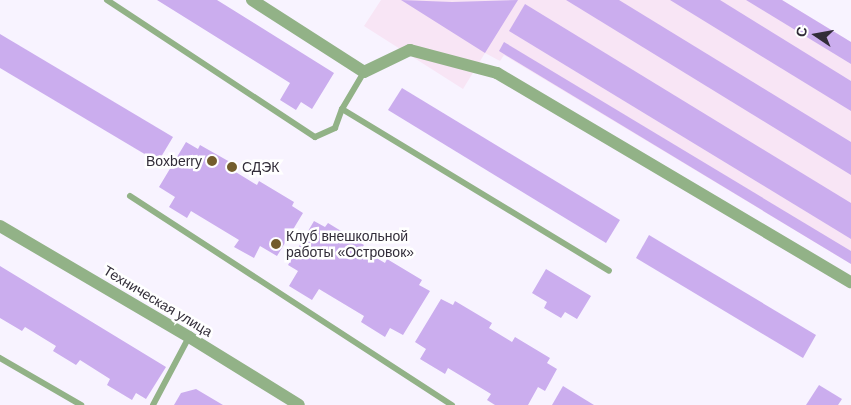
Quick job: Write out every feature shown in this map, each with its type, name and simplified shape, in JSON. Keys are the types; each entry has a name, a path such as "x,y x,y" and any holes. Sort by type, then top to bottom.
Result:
{"street":[{"path":"252,0 364,72 410,50 497,73 851,282"},
{"name":"Техническая улица","path":"0,226 189,337 299,405"}],"lane":[{"path":"107,0 315,136 335,128 342,109 364,72"},
{"path":"342,109 609,271"},
{"path":"130,196 452,405"},
{"path":"153,405 189,337"},
{"path":"0,358 81,405"}],"shaded area":[{"path":"381,0 782,0 851,42 851,264 504,55 500,61 485,53 463,89 364,26"}],"building":[{"path":"157,0 217,0 334,73 312,109 301,102 296,110 280,100 290,83"},
{"path":"401,0 452,2 518,0 485,53"},
{"path":"566,0 619,0 851,142 851,175"},
{"path":"670,0 720,0 851,81 851,111"},
{"path":"746,0 782,0 851,42 851,64"},
{"path":"525,4 851,203 851,239 509,31"},
{"path":"0,34 173,137 158,162 0,68"},
{"path":"504,42 851,251 851,264 499,51"},
{"path":"402,88 620,220 606,243 388,110"},
{"path":"186,142 198,149 200,145 237,166 234,171 257,185 259,181 294,202 292,206 303,213 277,256 260,246 254,258 234,247 239,240 191,211 187,218 169,207 175,197 159,187"},
{"path":"314,221 325,227 328,223 364,245 361,249 385,263 387,259 422,280 419,285 430,291 403,335 390,328 385,337 361,322 364,316 319,289 312,300 289,286 298,271 288,265"},
{"path":"649,235 816,335 803,358 636,258"},
{"path":"0,266 166,367 146,399 136,393 132,400 107,385 110,379 80,360 76,365 53,351 56,346 25,327 22,331 0,318"},
{"path":"546,269 591,296 577,319 565,312 561,318 544,308 547,302 532,293"},
{"path":"441,299 453,305 455,301 492,323 489,328 512,342 515,337 550,358 547,363 557,369 545,391 538,387 528,405 495,405 487,400 491,394 448,368 445,374 420,359 426,349 415,342"},
{"path":"819,385 842,399 838,405 806,405"},
{"path":"563,386 594,405 552,405"},
{"path":"196,389 223,405 174,405 181,393"}],"place":[{"name":"Boxberry","path":"212,161"},
{"name":"СДЭК","path":"232,167"},
{"name":"Клуб внешкольной работы «Островок»","path":"276,244"}]}
